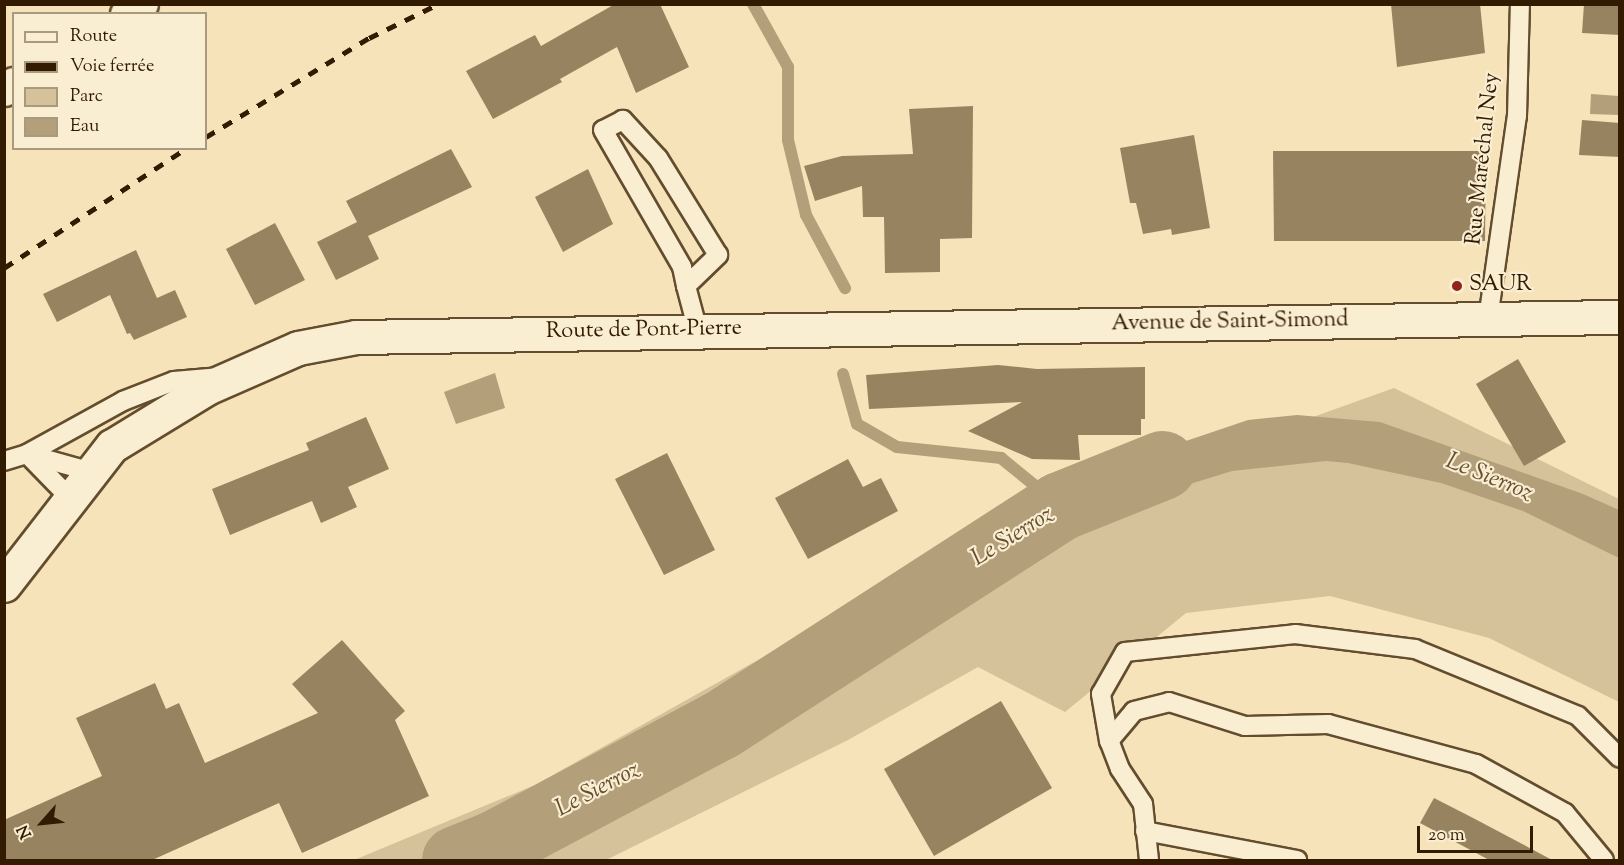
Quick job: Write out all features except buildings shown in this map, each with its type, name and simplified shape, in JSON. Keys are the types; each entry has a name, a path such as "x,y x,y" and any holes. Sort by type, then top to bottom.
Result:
{"main road":[{"name":"Avenue de Saint-Simond","path":"840,329 1620,317"},
{"name":"Route de Pont-Pierre","path":"4,585 112,446 207,387 298,348 356,337 840,329"},
{"name":"Route de Pont-Pierre","path":"4,594 30,570 127,455 219,399 306,363 449,334"}],"lane":[{"name":"Rue Maréchal Ney","path":"1488,319 1517,116 1520,4"},
{"path":"686,286 718,255 658,158 623,120 603,130 682,267 686,286 698,331"},
{"path":"4,461 27,454 123,401 174,381 233,376"},
{"path":"27,454 92,472"},
{"path":"27,454 71,499"},
{"path":"1149,861 1143,804 1120,769 1109,741 1101,694 1125,652 1294,634 1415,650 1578,716 1620,758"},
{"path":"1109,741 1134,711 1169,702 1245,726 1328,724 1476,764 1565,813 1604,861"},
{"path":"1145,831 1297,861"}],"green space":[{"path":"1394,388 1619,499 1619,702 1489,638 1330,596 1186,613 1065,712 978,667 848,740 606,860 354,860 535,785 973,539"}],"water":[{"path":"1591,94 1619,96 1619,115 1590,114"},
{"path":"495,373 505,408 456,424 444,392"},
{"path":"1297,415 1380,422 1583,494 1619,510 1619,558 1523,511 1441,483 1348,463 1326,461 1232,471 1093,514 1056,485 1248,420"}],"waterway":[{"path":"753,4 788,67 788,140 806,215 845,288"},
{"path":"843,374 857,424 897,447 1001,458 1060,506"},
{"name":"Le Sierroz","path":"456,860 494,845 720,725 1060,506 1162,465"}],"railway":[{"path":"207,136 369,38 438,4"},
{"path":"4,268 184,150"}],"place":[{"name":"SAUR","path":"1457,286"}]}
